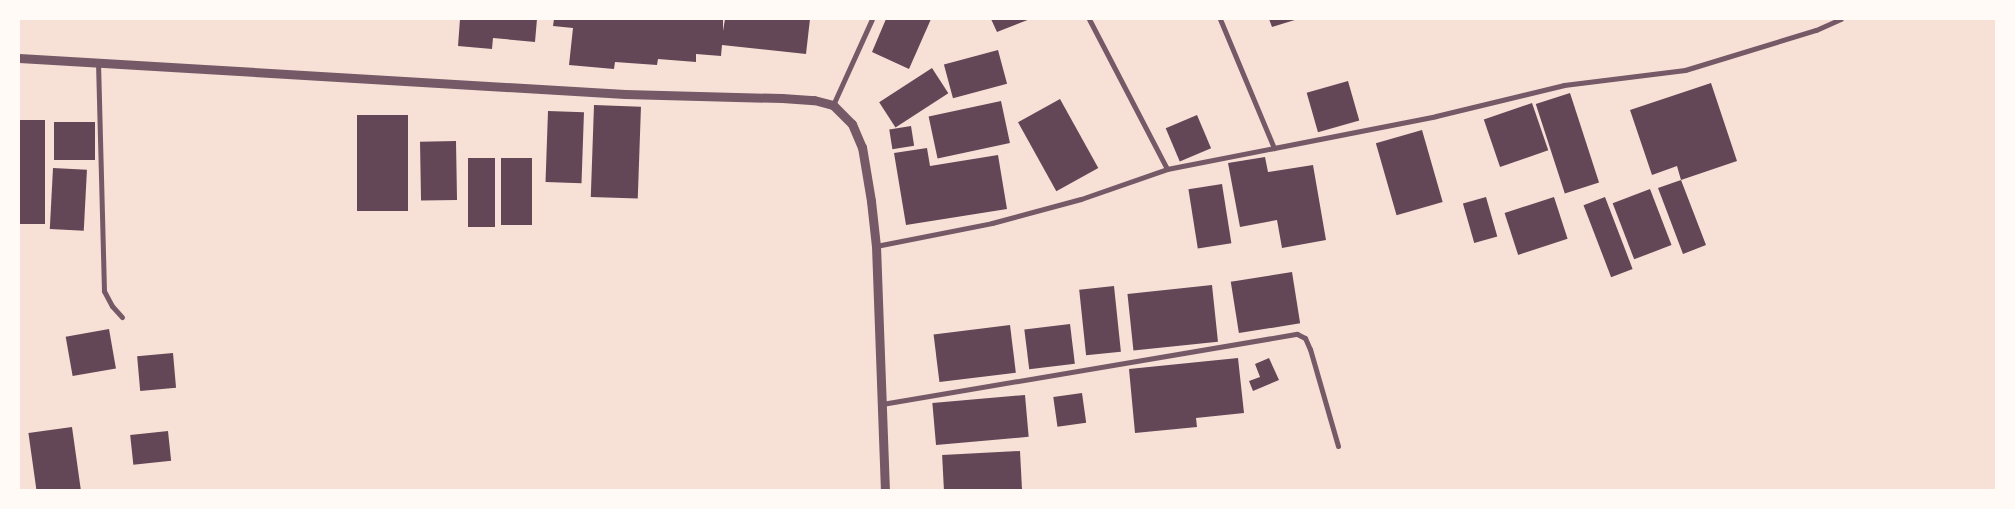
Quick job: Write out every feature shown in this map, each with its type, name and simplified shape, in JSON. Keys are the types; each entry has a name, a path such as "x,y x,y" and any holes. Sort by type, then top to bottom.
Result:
{"street":[{"path":"833,106 872,19"},
{"path":"1089,19 1167,169"},
{"path":"1220,19 1274,148"},
{"path":"876,246 992,223 1081,199 1167,169 1436,116 1564,86 1685,70 1816,30 1841,19"},
{"path":"19,58 577,92 782,98 814,100 833,106 852,124 862,147 876,246 885,490"},
{"path":"98,62 104,291 112,306 122,317"},
{"path":"882,404 1297,334 1305,338 1310,349 1338,446"}],"building":[{"path":"460,19 537,19 535,42 493,38 492,49 458,46"},
{"path":"554,19 723,19 723,31 725,19 810,19 806,54 722,45 721,56 696,54 696,62 658,59 657,65 615,62 614,69 569,65 573,28 553,26"},
{"path":"886,19 931,19 909,69 872,52"},
{"path":"991,19 1030,19 997,32"},
{"path":"1269,19 1298,19 1272,27"},
{"path":"998,50 1007,84 953,98 944,64"},
{"path":"932,68 948,93 896,127 879,102"},
{"path":"1348,81 1359,120 1318,132 1307,93"},
{"path":"1711,83 1737,161 1681,180 1677,166 1652,175 1630,110"},
{"path":"1570,93 1599,182 1565,194 1536,104"},
{"path":"1060,99 1098,168 1056,191 1018,122"},
{"path":"1001,101 1010,143 938,158 929,116"},
{"path":"1532,103 1548,150 1500,167 1484,120"},
{"path":"594,105 641,107 638,199 591,197"},
{"path":"548,111 584,112 582,183 546,182"},
{"path":"357,115 408,115 408,211 357,211"},
{"path":"1197,115 1211,148 1180,161 1166,128"},
{"path":"19,120 45,120 45,224 19,224"},
{"path":"54,122 95,122 95,160 54,160"},
{"path":"911,126 914,146 892,149 889,129"},
{"path":"1422,130 1443,202 1397,215 1376,143"},
{"path":"456,141 457,200 421,201 420,142"},
{"path":"927,148 930,166 998,155 1007,209 906,225 894,153"},
{"path":"1265,157 1268,172 1313,165 1326,240 1282,248 1277,220 1240,227 1228,163"},
{"path":"468,158 495,158 495,227 468,227"},
{"path":"501,158 532,158 532,225 501,225"},
{"path":"53,168 87,170 84,231 50,229"},
{"path":"1681,180 1706,245 1683,254 1658,188"},
{"path":"1222,184 1231,243 1198,249 1188,189"},
{"path":"1650,189 1672,245 1634,259 1613,203"},
{"path":"1486,197 1497,236 1474,243 1463,204"},
{"path":"1554,197 1568,239 1518,255 1505,213"},
{"path":"1605,197 1633,269 1611,277 1584,205"},
{"path":"1292,272 1300,323 1239,333 1231,282"},
{"path":"1212,285 1218,342 1133,351 1127,294"},
{"path":"1114,286 1121,352 1086,355 1079,290"},
{"path":"1070,324 1075,364 1029,369 1024,330"},
{"path":"1010,325 1016,373 939,382 934,334"},
{"path":"109,329 116,368 73,376 66,337"},
{"path":"173,353 176,388 140,391 137,356"},
{"path":"1238,358 1244,413 1196,418 1197,427 1135,433 1129,369"},
{"path":"1269,358 1279,380 1253,391 1249,381 1260,377 1255,364"},
{"path":"1082,393 1086,423 1057,427 1053,397"},
{"path":"1025,395 1029,437 936,445 932,403"},
{"path":"72,427 81,490 36,490 28,433"},
{"path":"168,431 171,461 133,465 130,435"},
{"path":"1020,451 1022,490 944,490 942,455"}]}
